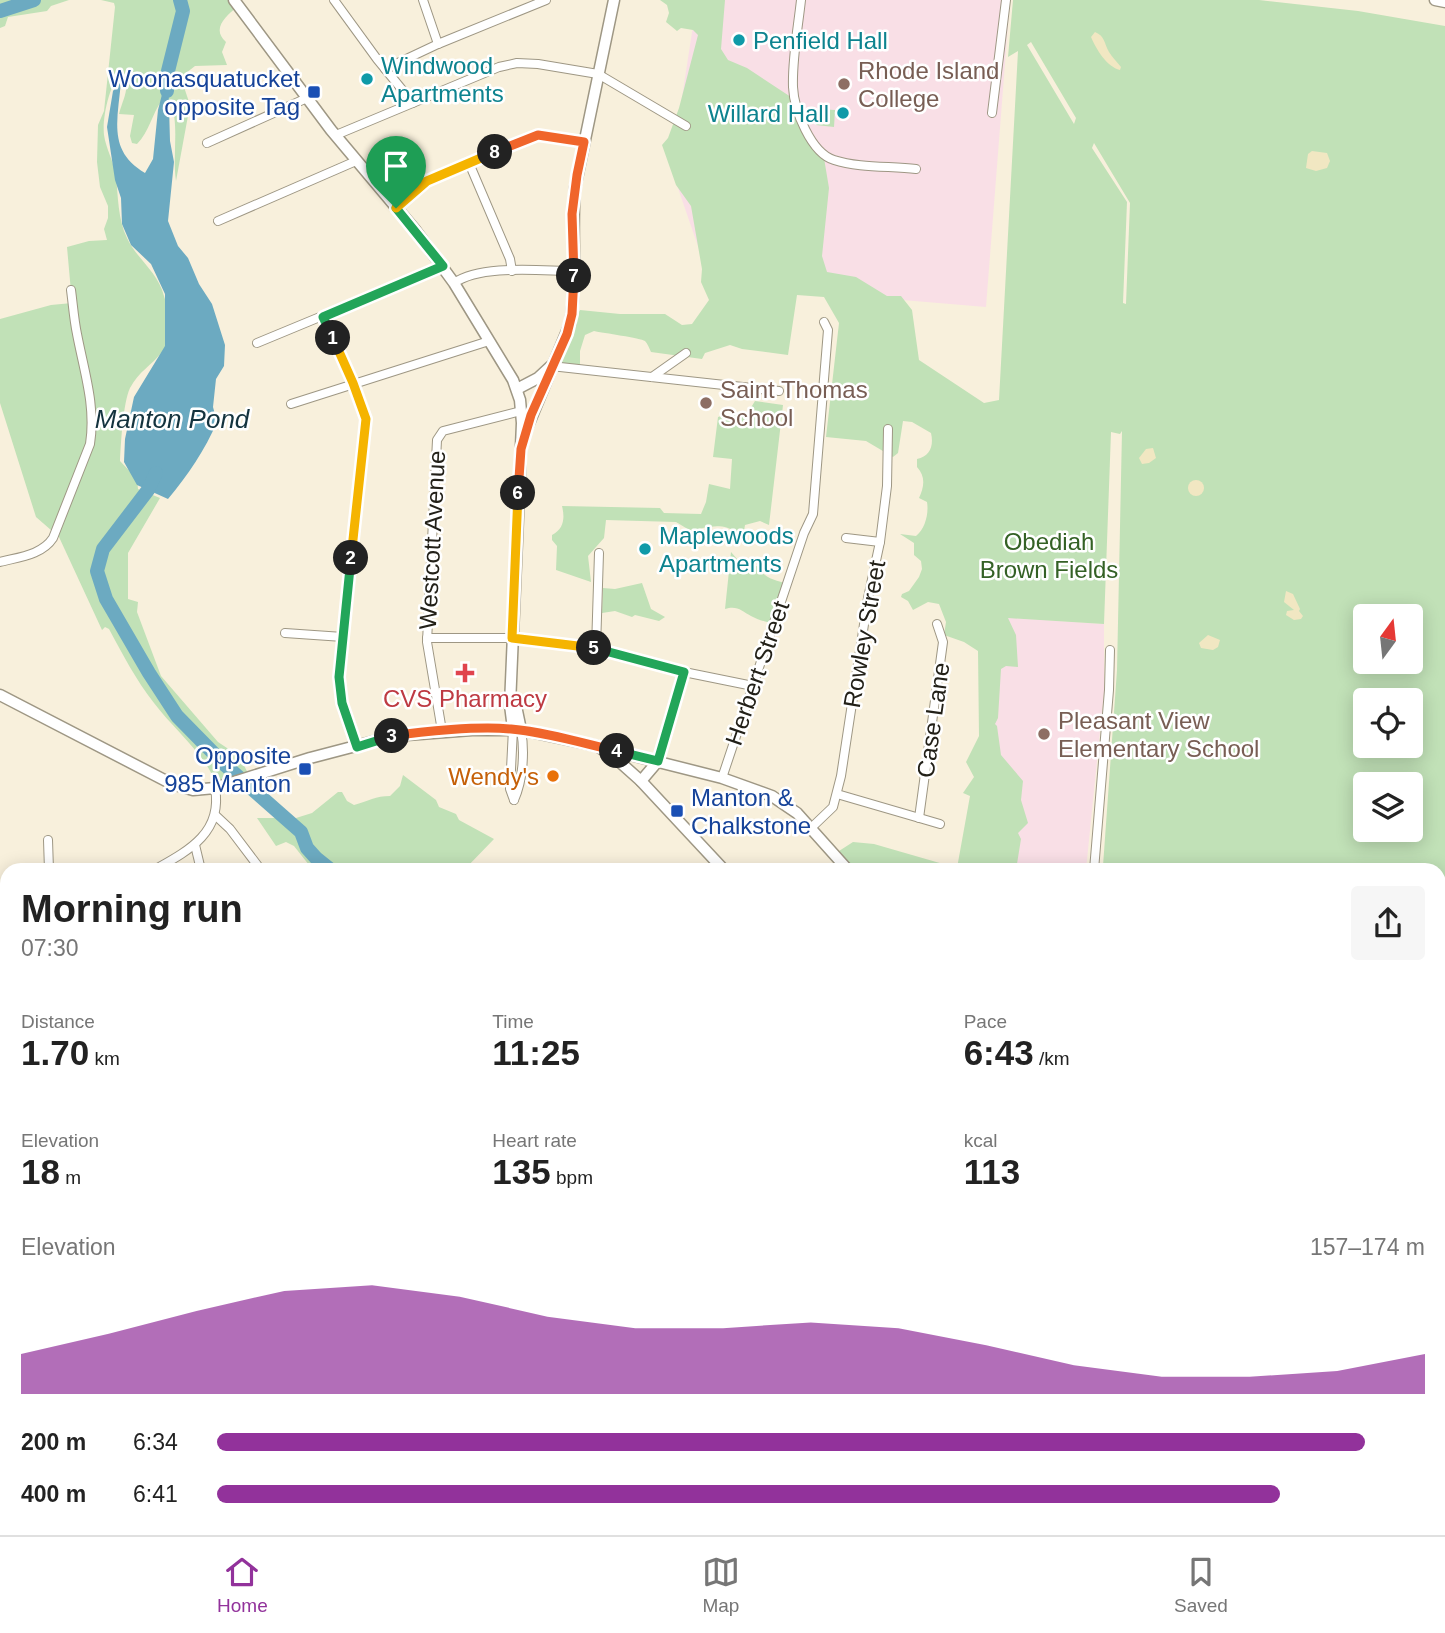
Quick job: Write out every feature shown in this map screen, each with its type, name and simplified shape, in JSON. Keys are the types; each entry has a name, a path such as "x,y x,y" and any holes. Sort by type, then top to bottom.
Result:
{"main road":[{"path":"234,0 356,161 443,266 517,389 521,411 521,449 511,688 517,729"},
{"path":"521,449 551,366 570,324 574,271 572,214 577,175 614,0"},
{"path":"1435,0 1445,2"},
{"path":"517,389 538,378 551,366"},
{"path":"0,695 173,784 193,790 219,787 310,758 394,736 442,731 517,729 722,778 783,802 811,828 842,863"},
{"path":"597,746 624,764 717,863"},
{"path":"640,781 658,761"}],"street":[{"path":"334,0 413,103"},
{"path":"423,0 438,44"},
{"path":"385,69 438,44 546,0"},
{"path":"801,0 793,90 815,146 835,160 916,169"},
{"path":"992,113 1006,0"},
{"path":"336,135 499,67 517,63 598,74 685,126"},
{"path":"207,143 307,98"},
{"path":"396,208 427,181 533,136 545,135 584,142"},
{"path":"218,221 356,161"},
{"path":"470,163 510,259 512,271"},
{"path":"257,343 443,266"},
{"path":"454,282 474,274 574,271"},
{"path":"0,566 37,552 48,546 54,538 90,444 90,400 76,333 71,290"},
{"path":"323,317 366,419 339,677 341,697 357,747"},
{"name":"Herbert Street","path":"722,778 804,533 813,514 828,330 824,322"},
{"path":"290,404 489,341"},
{"path":"652,377 686,353"},
{"path":"551,366 779,391"},
{"name":"Westcott Avenue","path":"442,731 427,638 438,436 443,431 521,411"},
{"name":"Rowley Street","path":"811,828 828,814 837,794 868,598 880,542 887,486 888,429"},
{"path":"846,538 880,542"},
{"path":"596,648 599,554"},
{"name":"Case Lane","path":"919,818 943,642 937,624"},
{"path":"285,633 343,637"},
{"path":"427,638 512,638 596,648 753,687"},
{"path":"1095,863 1110,650"},
{"path":"658,761 684,672"},
{"path":"517,729 523,741 520,788 514,800 510,789 517,729"},
{"path":"167,863 195,845 215,815 219,787"},
{"path":"837,794 940,824"},
{"path":"215,815 230,829 256,863"},
{"path":"48,840 49,863"},
{"path":"195,845 199,863"}],"shaded area":[{"name":"Rhode Island College","path":"697,0 1010,0 986,307 711,284 671,168"},
{"name":"Pleasant View Elementary School","path":"987,616 1104,624 1104,692 1087,863 974,863"}],"green space":[{"path":"0,0 69,0 51,6 47,11 8,17 5,26 0,28"},
{"path":"101,0 233,0 237,7 220,28 226,42 222,52 227,65 195,66 186,73 184,87 190,105 176,181 175,119 170,100 162,100 141,139 137,144 132,143 130,136 134,115 119,114 126,87 122,69 111,91 104,127 105,140 115,171 124,231 161,287 169,325 168,340 162,352 130,388 124,413 120,461 137,479 138,489 160,498 128,553 128,599 138,602 137,612 161,676 218,742 239,756 250,777 219,790 214,777 199,755 141,685 109,629 105,627 102,630 59,537 36,517 0,403 0,319 51,305 72,303 67,247 89,241 107,240 104,229 108,206 100,187 97,162 98,125 104,111 115,7 114,3"},
{"name":"Obediah Brown Fields","path":"660,0 725,0 721,49 728,60 747,68 797,101 802,117 824,158 829,188 822,256 827,272 856,277 887,296 901,296 912,310 919,360 984,403 999,400 1018,51 1008,57 1013,0 1259,0 1358,11 1445,26 1445,863 1103,863 1117,670 1122,431 1120,434 1111,432 1104,624 1008,618 1016,635 1018,667 1006,666 1001,669 998,718 995,724 1001,755 1023,781 1021,800 1028,823 1018,833 1021,839 1017,863 958,863 970,796 963,793 974,777 966,762 979,736 978,651 964,642 944,635 946,622 939,604 928,602 913,610 908,601 901,597 909,591 922,569 921,561 914,555 914,543 900,534 916,536 926,521 927,502 919,498 923,482 917,459 930,450 931,433 912,422 903,421 898,453 893,457 866,441 826,437 839,323 824,297 797,295 788,355 730,345 705,353 702,359 651,352 642,340 594,331 585,335 580,351 580,370 556,363 571,321 580,310 620,314 665,314 682,325 692,324 709,300 701,282 702,269 691,206 676,185 662,145 668,138 679,108 698,35 693,30 681,28 677,31 666,22 669,13 667,5","holes":["1031,42 1076,118 1074,124 1027,45","1094,143 1130,203 1126,304 1123,303 1127,202 1092,148"]},
{"path":"818,109 835,110 834,127 816,125"},
{"path":"755,401 783,405 769,525 760,521 745,525 744,531 737,533 721,526 691,531 676,522 606,520 604,538 588,556 591,582 556,570 557,546 552,535 563,523 562,506 660,508 664,513 701,514 709,484 730,489 732,459 713,457 718,417 732,413 747,414"},
{"path":"731,552 744,567 759,566 767,576 788,584 774,624 736,608 725,609"},
{"path":"642,583 651,609 665,617 659,621 615,611 602,613 603,588 615,589"},
{"path":"403,775 436,800 439,807 456,814 459,820 494,839 471,863 307,863 294,846 286,842 276,846 257,818 296,818 312,813 338,792 342,792 347,801 354,805 390,796 400,786"},
{"path":"853,842 874,844 940,863 849,863 839,851"}],"sand":[{"path":"1095,32 1103,38 1109,52 1121,67 1120,70 1106,61 1099,52 1091,37"},
{"path":"1312,151 1327,153 1330,161 1327,168 1316,171 1306,168 1308,154"},
{"path":"1153,448 1156,458 1142,464 1139,458 1146,449"},
{"path":"1196,480 1202,482 1202,494 1196,496 1190,494 1188,488 1190,482"},
{"path":"1286,591 1293,594 1303,616 1301,619 1294,620 1286,615 1287,611 1294,610 1284,602"},
{"path":"1208,635 1220,640 1218,647 1213,650 1201,648 1199,643"}],"water":[{"name":"Manton Pond","path":"168,71 170,141 174,162 168,221 178,246 188,258 199,284 212,304 225,345 224,366 216,379 213,407 217,422 196,462 168,499 137,485 124,462 125,439 134,397 165,346 165,294 151,264 131,245 122,224 121,198 115,180 107,127 113,91 121,81 117,121 120,144 125,155 145,173 153,159 158,110"}],"waterway":[{"path":"0,11 34,0"},
{"path":"167,91 168,71 183,11 180,0"},
{"path":"156,473 148,490 103,549 97,571 106,599 177,716 225,765 301,832 307,848 322,863"}],"place":[{"name":"Penfield Hall","path":"739,40"},
{"name":"Windwood Apartments","path":"367,79"},
{"name":"Rhode Island College","path":"844,84"},
{"name":"Woonasquatucket opposite Tag","path":"314,92"},
{"name":"Willard Hall","path":"843,113"},
{"name":"Saint Thomas School","path":"706,403"},
{"name":"Maplewoods Apartments","path":"645,549"},
{"name":"CVS Pharmacy","path":"465,673"},
{"name":"Pleasant View Elementary School","path":"1044,734"},
{"name":"Opposite 985 Manton","path":"305,769"},
{"name":"Wendy's","path":"553,776"},
{"name":"Manton & Chalkstone","path":"677,811"}],"route":[{"path":"545,135 584,142 572,214 574,271 570,324 551,366 550,376 531,415 521,449 512,638 596,648 684,672 658,761 565,738 508,728 394,736 357,747 342,703 339,677 366,419 346,365 323,317 443,266 396,208 427,181 533,136 545,135"}]}
